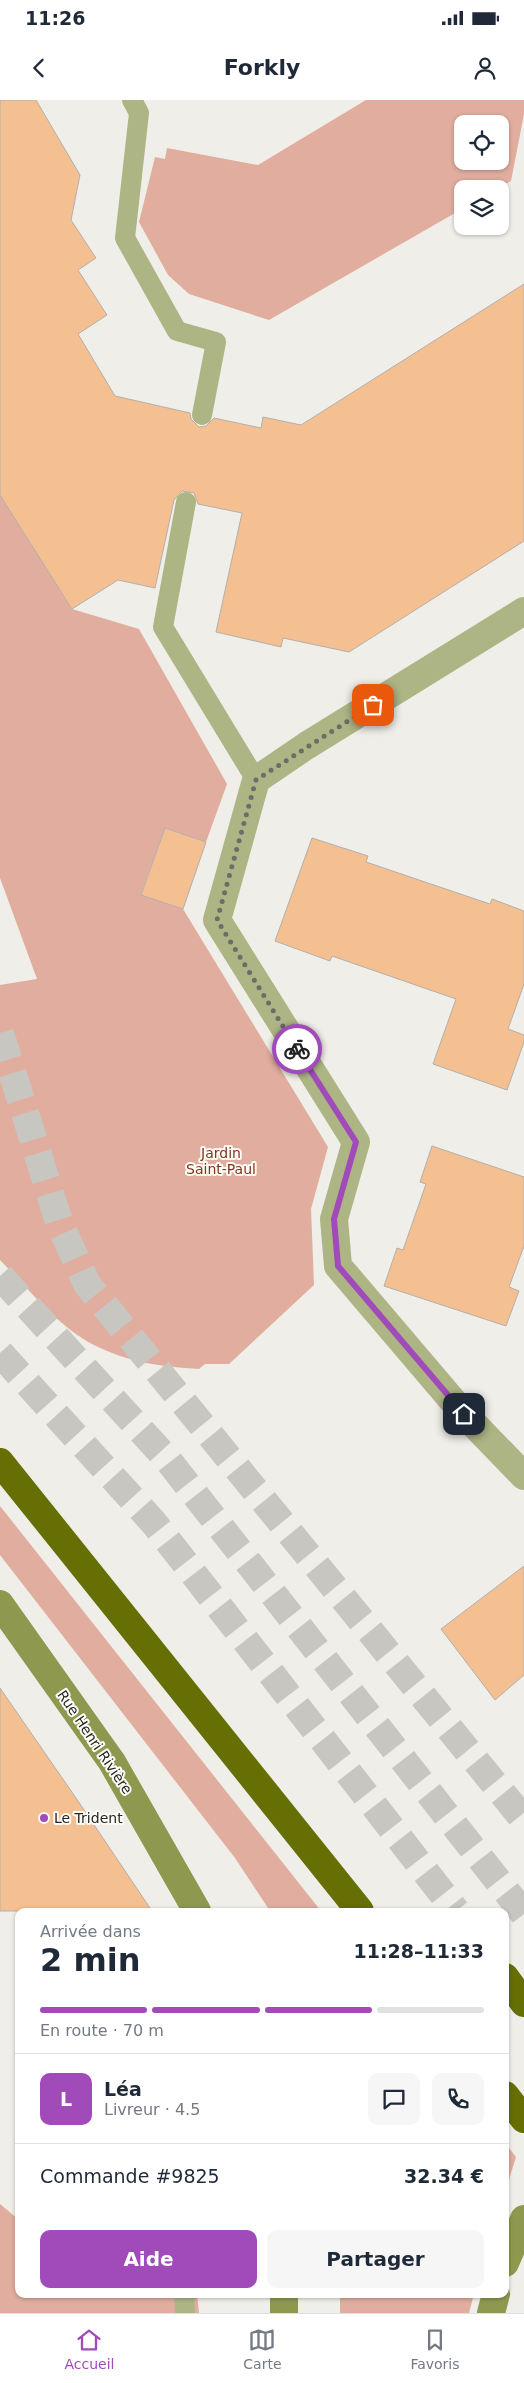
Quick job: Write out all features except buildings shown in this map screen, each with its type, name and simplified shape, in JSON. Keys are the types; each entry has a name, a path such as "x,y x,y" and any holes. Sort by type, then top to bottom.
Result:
{"highway":[{"path":"0,1462 358,1908"},
{"path":"509,1982 524,2002"},
{"path":"509,2100 524,2118"}],"street":[{"path":"524,612 306,746 256,780 217,920 356,1142 334,1219 338,1266 464,1414 524,1476"},
{"name":"Rue Henri Rivière","path":"0,1604 112,1762 196,1908"},
{"path":"509,2254 524,2219"},
{"path":"284,2298 284,2313"},
{"path":"491,2313 495,2298"}],"lane":[{"path":"132,100 139,113 125,238 177,331 216,342 202,415"},
{"path":"186,502 163,627 256,780"},
{"path":"184,2298 185,2313"}],"green space":[{"path":"366,100 524,100 524,114 511,181 454,180 454,214 269,320 189,294 168,275 139,222 155,157 165,159 167,148 258,165"},
{"name":"Jardin Saint-Paul","path":"0,495 72,609 139,629 227,784 206,842 165,828 141,894 183,909 328,1147 311,1209 314,1285 229,1364 205,1364 199,1369 172,1367 132,1360 107,1351 68,1328 0,1260 0,985 37,979 0,878"},
{"path":"0,1506 319,1908 268,1908 235,1858 0,1555"},
{"path":"509,2148 516,2157 509,2179"},
{"path":"0,2204 15,2217 15,2298 197,2298 199,2313 0,2313"},
{"path":"340,2298 473,2298 469,2313 340,2313"}],"tunnel":[{"path":"0,1033 59,1222 87,1284 524,1820"},
{"path":"0,1276 168,1460 524,1914"},
{"path":"0,1353 154,1523 454,1908"}],"way so far":[{"path":"297,1049 217,920 256,780 306,746 373,705"}],"place":[{"name":"Le Trident","path":"44,1818"}],"route":[{"path":"297,1049 356,1142 334,1219 338,1266 464,1414"}]}
